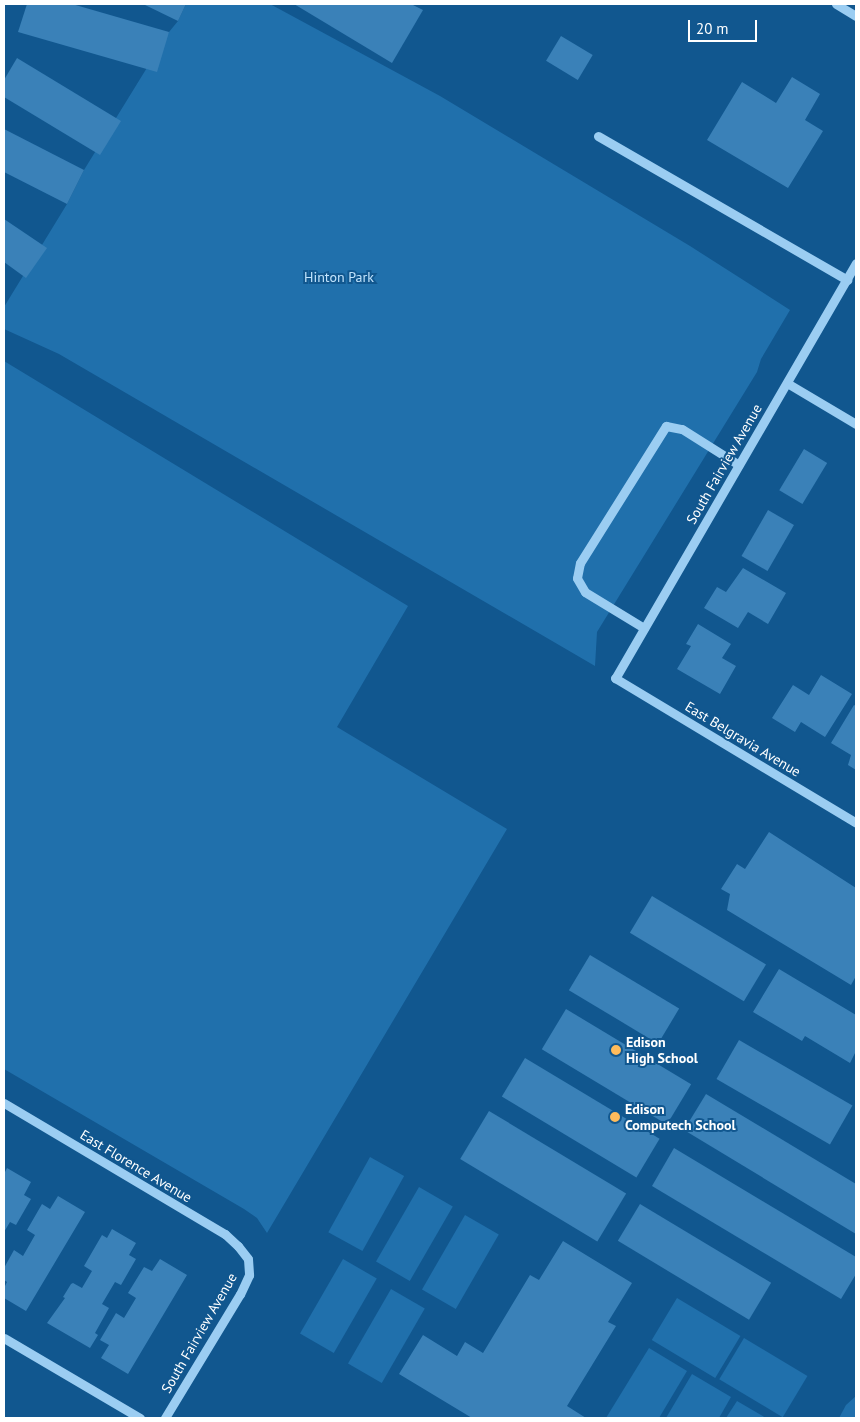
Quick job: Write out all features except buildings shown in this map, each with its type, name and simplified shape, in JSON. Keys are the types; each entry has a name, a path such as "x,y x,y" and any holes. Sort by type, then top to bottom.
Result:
{"street":[{"path":"836,4 856,16"},
{"path":"598,136 847,280"},
{"name":"South Fairview Avenue","path":"615,678 856,263"},
{"path":"787,383 856,424"},
{"path":"644,628 585,592 577,578 580,563 666,426 682,429 738,465"},
{"name":"East Belgravia Avenue","path":"615,678 856,824"},
{"name":"East Florence Avenue","path":"4,1103 225,1234 248,1259"},
{"name":"South Fairview Avenue","path":"165,1418 240,1294 249,1275 248,1259"},
{"path":"4,1338 140,1418"}],"green space":[{"name":"Hinton Park","path":"186,4 270,4 440,96 690,246 790,310 761,359 757,372 597,632 595,666 59,354 4,329 4,307 67,204 84,170 169,32 178,21"},
{"path":"4,361 408,606 337,727 507,829 267,1233 257,1218 244,1209 4,1069"},
{"path":"370,1157 404,1176 362,1251 328,1232"},
{"path":"419,1187 453,1206 410,1281 376,1261"},
{"path":"465,1215 499,1234 456,1309 422,1289"},
{"path":"343,1259 377,1278 334,1353 300,1333"},
{"path":"391,1289 425,1308 382,1383 348,1363"},
{"path":"677,1298 740,1336 715,1378 652,1340"},
{"path":"744,1338 807,1376 783,1417 719,1379"},
{"path":"649,1348 687,1371 659,1418 606,1418"},
{"path":"692,1374 731,1397 719,1418 666,1418"},
{"path":"856,1396 856,1418 839,1418 846,1405"},
{"path":"737,1401 766,1418 726,1418"}],"place":[{"name":"Edison High School","path":"616,1050"},
{"name":"Edison Computech School","path":"615,1117"}]}
